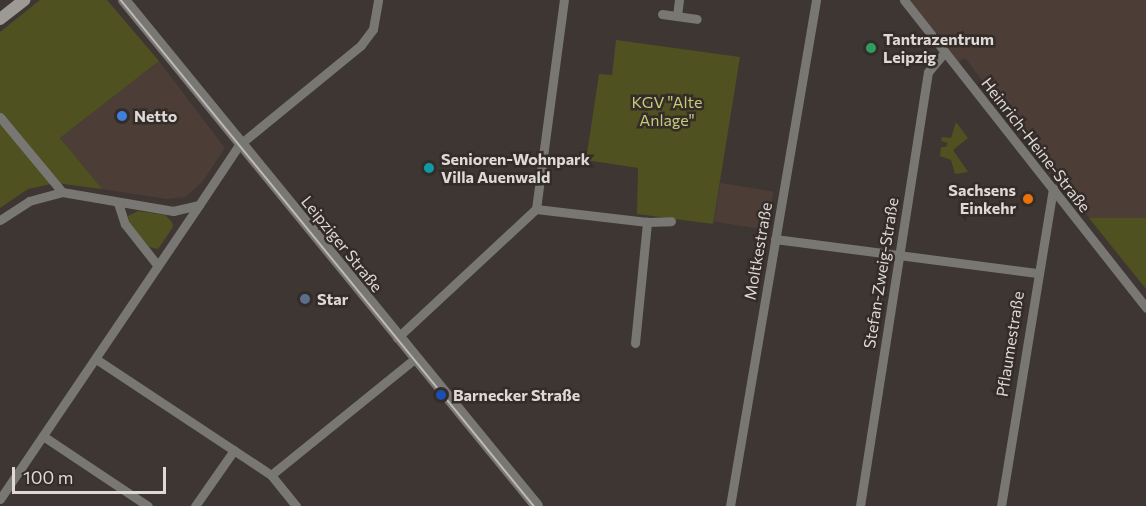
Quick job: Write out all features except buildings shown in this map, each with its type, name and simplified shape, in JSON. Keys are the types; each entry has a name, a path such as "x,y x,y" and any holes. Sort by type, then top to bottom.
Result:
{"main road":[{"path":"0,20 24,0"}],"street":[{"name":"Leipziger Straße","path":"124,0 239,145 537,506"},
{"path":"0,499 239,145 361,45 373,29 378,0"},
{"path":"397,338 536,209 564,0"},
{"path":"677,16 679,0"},
{"name":"Moltkestraße","path":"730,506 816,0"},
{"name":"Heinrich-Heine-Straße","path":"904,0 1146,308"},
{"path":"662,14 697,20"},
{"name":"Stefan-Zweig-Straße","path":"860,506 928,72 945,52"},
{"path":"0,117 62,192"},
{"name":"Pflaumestraße","path":"1001,506 1036,273 1053,188"},
{"path":"0,220 30,201 62,192 173,211 199,205"},
{"path":"118,202 124,224 158,266"},
{"path":"536,209 647,222 671,221"},
{"path":"635,343 647,222"},
{"path":"775,239 1036,273"},
{"path":"96,359 271,475 296,506"},
{"path":"271,475 414,359"},
{"path":"44,436 148,506"},
{"path":"195,506 234,450"}],"shaded area":[{"path":"900,0 1146,0 1146,218 1089,218 965,58 954,65"},
{"path":"159,61 225,148 203,181 186,197 167,199 102,189 60,138"},
{"path":"720,183 773,191 767,230 714,222"}],"green space":[{"path":"40,0 107,0 159,61 60,138 102,189 56,183 28,189 0,208 0,32"},
{"name":"KGV \"Alte Anlage\"","path":"616,40 740,57 713,224 637,214 638,168 586,160 599,74 612,75"},
{"path":"956,122 968,138 953,150 968,172 955,174 951,160 940,156 941,147 946,147 948,143 941,141 942,137 951,138"},
{"path":"138,211 165,215 172,222 173,227 158,249 149,247 130,224 128,216"},
{"path":"1089,218 1146,218 1146,289"}],"tram line":[{"path":"121,0 534,506"}],"place":[{"name":"Tantrazentrum Leipzig","path":"871,48"},
{"name":"Netto","path":"122,116"},
{"name":"Senioren-Wohnpark Villa Auenwald","path":"429,168"},
{"name":"Sachsens Einkehr","path":"1028,199"},
{"name":"Star","path":"305,299"},
{"name":"Barnecker Straße","path":"441,395"}]}
